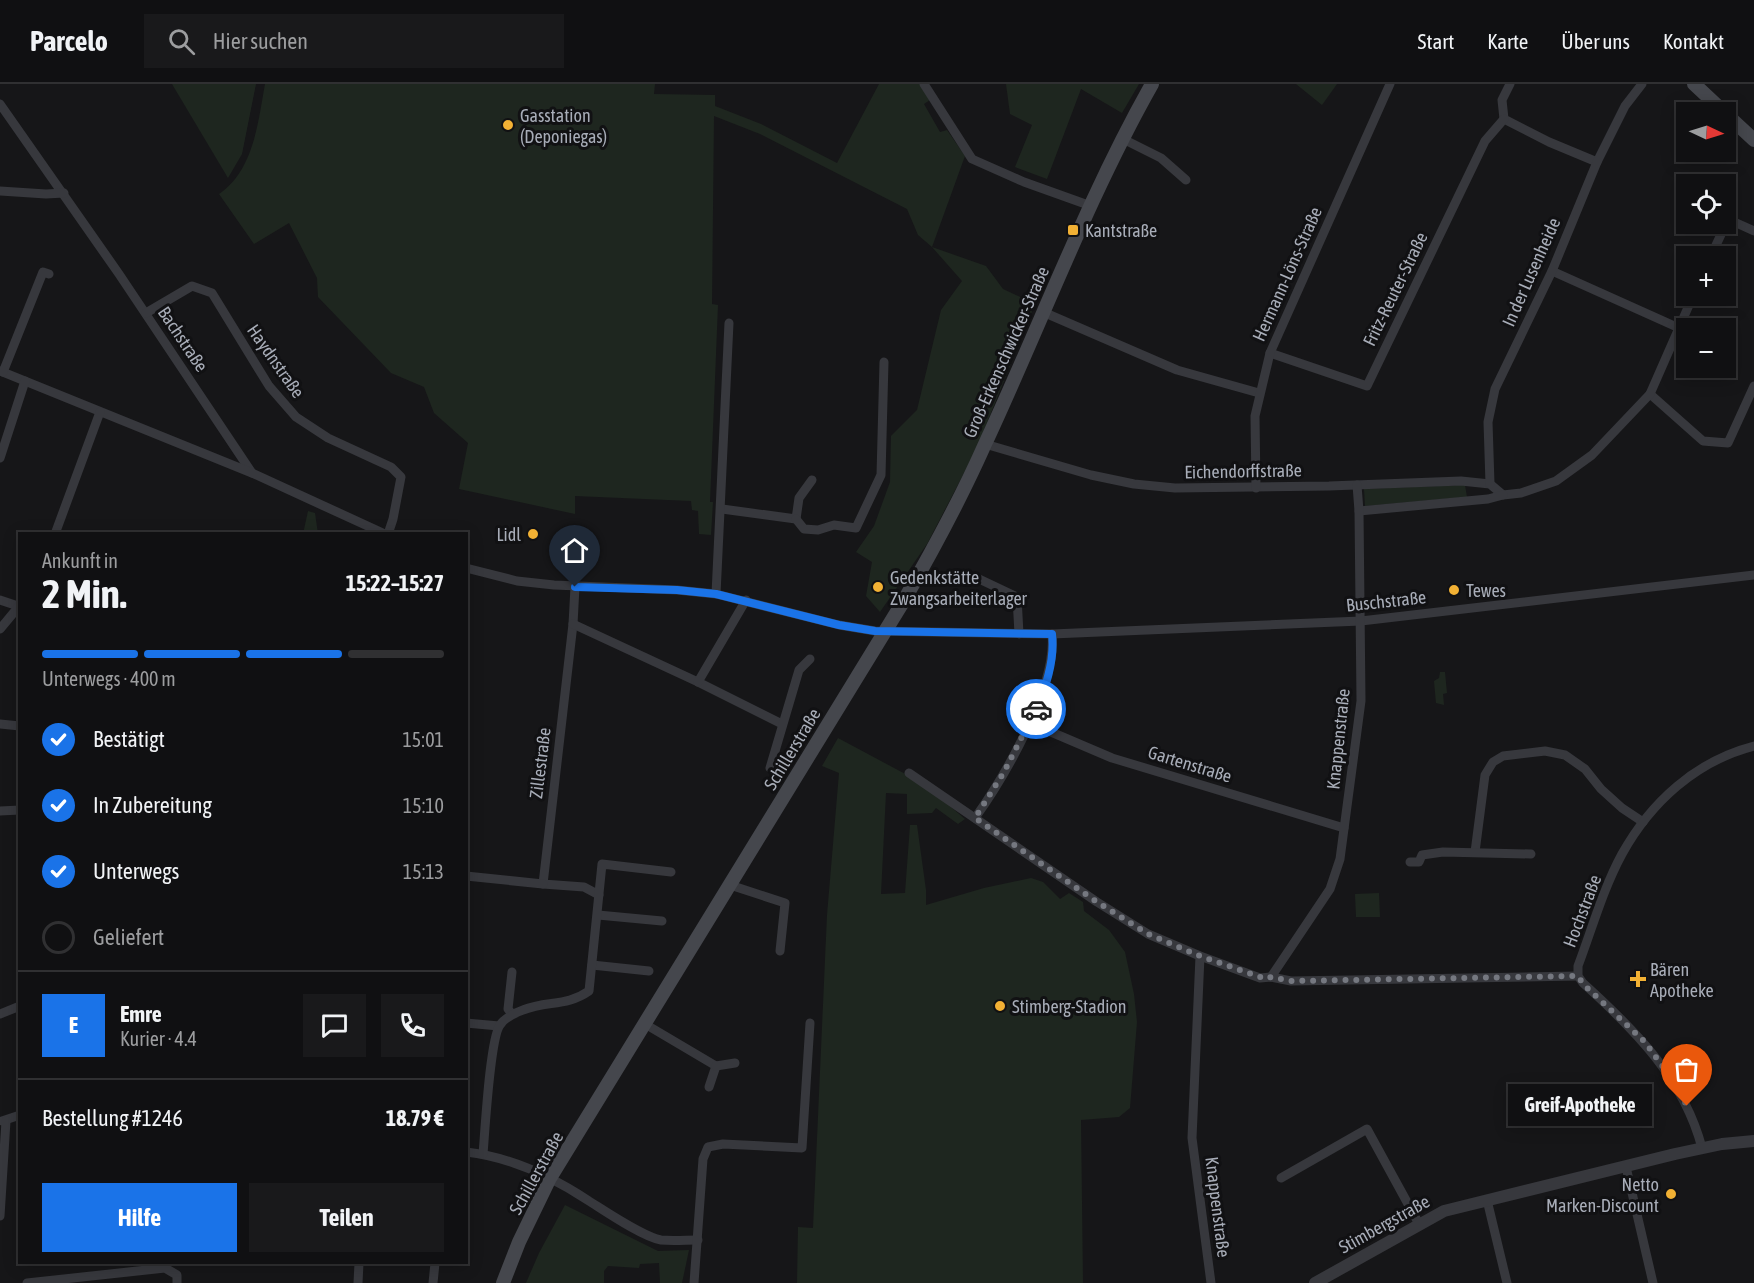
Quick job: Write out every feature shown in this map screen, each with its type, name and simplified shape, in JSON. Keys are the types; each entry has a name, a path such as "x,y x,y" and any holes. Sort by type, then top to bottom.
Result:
{"main road":[{"name":"Groß-Erkenschwicker-Straße","path":"885,631 938,542 985,444 1091,206 1152,84"},
{"path":"1694,84 1713,102"},
{"path":"1736,123 1754,140"},
{"name":"Schillerstraße","path":"503,1283 519,1242 550,1178 885,631"}],"street":[{"path":"924,84 972,159 1024,182 1091,206"},
{"name":"Hermann-Löns-Straße","path":"1256,488 1255,416 1270,353 1390,84"},
{"path":"1510,84 1502,100 1503,119 1597,162"},
{"name":"In der Lusenheide","path":"1490,484 1488,422 1495,389 1552,271 1597,162 1625,105 1642,84"},
{"name":"Bachstraße","path":"0,104 146,313 252,473"},
{"name":"Fritz-Reuter-Straße","path":"1270,353 1367,386 1485,141 1503,119"},
{"path":"1123,139 1161,158 1186,180"},
{"path":"0,191 64,193"},
{"path":"1716,246 1724,228 1732,221 1754,231"},
{"path":"1552,271 1676,327"},
{"path":"49,274 43,272 1,371 252,473 365,530"},
{"name":"Haydnstraße","path":"146,313 192,286 212,293 269,386 296,417 328,438 392,467 401,477 393,519 388,532"},
{"path":"1043,312 1177,370 1259,393"},
{"path":"716,594 722,508 729,323"},
{"path":"1359,511 1488,499 1521,493 1556,481 1592,455 1650,394 1676,333"},
{"path":"722,508 796,519 804,528 818,530 834,525 856,528 880,475 884,362"},
{"path":"0,458 25,381"},
{"path":"1650,394 1703,441 1728,443 1754,386"},
{"path":"56,532 99,412"},
{"name":"Eichendorffstraße","path":"985,444 1091,475 1134,484 1175,488 1256,488 1461,481 1490,484"},
{"path":"796,519 799,498 812,480"},
{"path":"1490,484 1503,495"},
{"name":"Knappenstraße","path":"1271,977 1330,889 1340,859 1361,701 1357,485"},
{"path":"468,569 517,581 575,587 677,590 716,594 839,625 885,631"},
{"name":"Buschstraße","path":"885,631 1052,634 1361,621 1754,575"},
{"path":"952,579 976,578 1017,597 1018,634"},
{"name":"Zillestraße","path":"543,884 573,624 575,587"},
{"path":"0,600 18,605"},
{"path":"698,682 746,600"},
{"path":"0,629 18,606"},
{"path":"573,624 782,724"},
{"path":"975,818 1004,772 1041,697 1053,647 1052,634"},
{"name":"Schillerstraße","path":"770,768 799,670 810,659"},
{"name":"Gartenstraße","path":"1030,723 1112,758 1344,828"},
{"path":"0,724 18,726"},
{"name":"Hochstraße","path":"1702,1148 1687,1106 1659,1061 1628,1024 1583,984 1578,976 1578,966 1621,856 1643,822 1656,806 1689,776 1724,756 1754,746"},
{"path":"1475,852 1485,775 1493,762 1503,756 1545,751 1565,755 1585,769 1601,789 1622,808 1643,822"},
{"path":"909,773 1097,902 1148,934 1260,978 1271,977 1292,981 1578,976"},
{"path":"0,811 18,810"},
{"path":"1410,862 1419,862 1422,855 1443,852 1531,854"},
{"path":"483,1154 493,1055 499,1026 512,1014 530,1007 576,1000 589,991 602,864 671,872"},
{"path":"468,876 584,887 599,895"},
{"path":"730,885 785,903 780,951"},
{"path":"598,915 662,921"},
{"name":"Knappenstraße","path":"1200,956 1192,1138 1211,1283"},
{"path":"592,965 649,971"},
{"path":"512,972 508,1009 512,1014"},
{"path":"0,1014 18,1007"},
{"path":"468,1023 499,1026"},
{"path":"694,1283 703,1159 708,1147 723,1144 802,1148 810,1023"},
{"path":"645,1024 716,1066 735,1063"},
{"path":"709,1087 716,1066"},
{"path":"0,1216 3,1121 18,1116"},
{"path":"1281,1178 1367,1129 1419,1224"},
{"name":"Stimbergstraße","path":"1315,1283 1336,1277 1419,1224 1444,1211 1702,1148 1754,1141"},
{"path":"468,1152 517,1163 550,1178 659,1240 698,1240"},
{"path":"1626,1167 1653,1283"},
{"path":"1487,1200 1507,1283"},
{"path":"358,1283 359,1264"},
{"path":"433,1283 435,1264"},
{"path":"27,1283 88,1280 165,1268 177,1279"}],"shaded area":[{"path":"172,84 256,84 242,154 228,178"},
{"path":"265,84 655,84 654,94 715,95 715,106 761,124 837,163 879,84 920,84 930,100 924,104 940,132 947,130 965,156 932,247 918,235 907,209 760,134 714,116 712,304 718,305 710,502 713,502 711,535 699,534 698,511 692,510 691,501 575,496 575,514 459,489 468,443 434,413 424,387 391,373 318,297 317,278 289,223 254,244 219,194 231,184 247,159 257,129"},
{"path":"1006,84 1139,84 1122,113 1081,89 1047,179 1015,167 1032,125 1010,114"},
{"path":"1296,84 1337,84 1322,105"},
{"path":"932,247 986,266 1003,289 1035,304 976,450 927,544 880,612 866,596 872,562 856,552 874,526 890,482 891,436 917,410 941,310 962,281"},
{"path":"1465,485 1467,497 1365,506 1364,489"},
{"path":"308,511 315,513 318,532 303,532"},
{"path":"1440,672 1445,672 1447,693 1443,694 1444,705 1436,703 1434,681 1439,678"},
{"path":"838,738 924,784 965,819 958,824 936,808 932,813 907,814 907,794 886,793 881,894 905,893 910,825 917,825 926,905 984,888 1031,878 1043,882 1060,899 1069,893 1083,902 1084,911 1109,930 1125,952 1137,1022 1130,1108 1119,1117 1081,1120 1083,1283 797,1283 798,1227 813,1228 827,915 839,773 822,766"},
{"path":"1379,893 1380,917 1356,917 1355,894"},
{"path":"565,1205 658,1251 689,1250 682,1283 660,1283 659,1263 640,1264 639,1268 608,1266 604,1271 604,1283 526,1283"}],"way so far":[{"path":"1036,709 1004,772 975,818 1097,902 1148,934 1200,956 1266,979 1271,977 1292,981 1578,976 1583,984 1645,1042 1674,1082 1687,1106"}],"place":[{"name":"Gasstation (Deponiegas)","path":"508,125"},
{"name":"Kantstraße","path":"1073,230"},
{"name":"Lidl","path":"533,534"},
{"name":"Gedenkstätte Zwangsarbeiterlager","path":"878,587"},
{"name":"Tewes","path":"1454,590"},
{"name":"Bären Apotheke","path":"1638,979"},
{"name":"Stimberg-Stadion","path":"1000,1006"},
{"name":"Greif-Apotheke","path":"1687,1106"},
{"name":"Netto Marken-Discount","path":"1671,1194"}],"route":[{"path":"575,587 677,590 716,594 839,625 875,631 1052,634 1053,647 1047,676 1036,709"}]}
